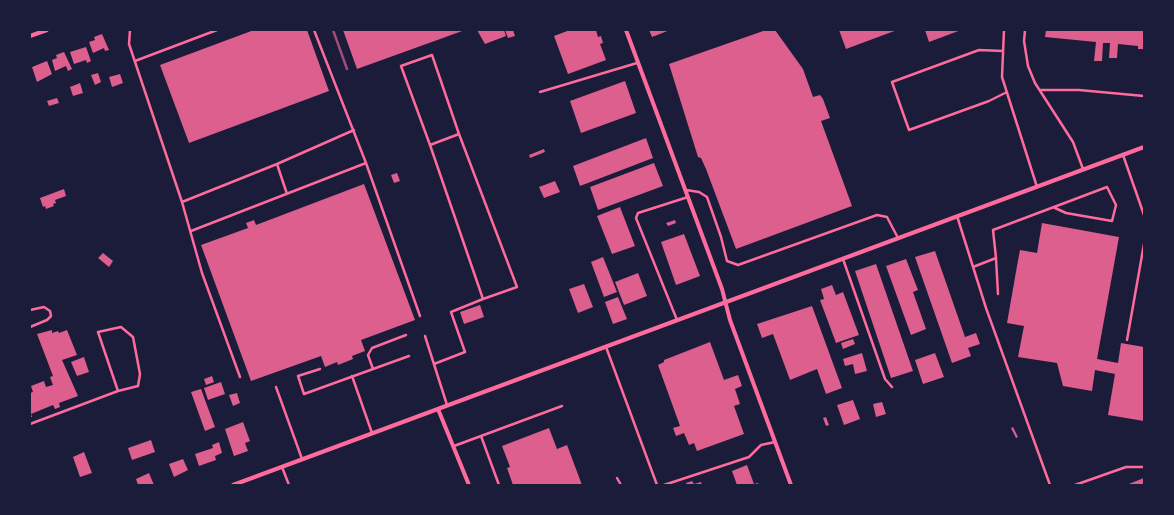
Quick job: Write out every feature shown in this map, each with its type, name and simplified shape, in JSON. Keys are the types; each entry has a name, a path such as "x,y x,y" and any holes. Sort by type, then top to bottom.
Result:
{"street":[{"path":"30,36 47,30"},
{"path":"626,30 722,289 730,320 791,485"},
{"path":"233,485 1144,147"},
{"path":"438,409 469,485"}],"lane":[{"path":"130,30 129,44 182,202 202,273 240,377"},
{"path":"135,61 217,30"},
{"path":"314,30 354,130 420,316"},
{"path":"1004,30 1002,77 1037,186"},
{"path":"1025,30 1024,41 1028,66 1040,90 1073,142 1083,169"},
{"path":"1003,51 979,50 892,82 909,130 988,101 1007,92"},
{"path":"434,364 464,352 451,312 517,286 432,55 401,66 483,299"},
{"path":"540,92 637,63"},
{"path":"1040,90 1079,90 1144,96"},
{"path":"182,202 277,164 354,130"},
{"path":"430,146 460,134"},
{"path":"1122,155 1144,215"},
{"path":"191,231 366,163"},
{"path":"277,164 287,194"},
{"path":"998,294 993,230 1055,208 1107,187 1116,205 1112,221 1066,213 1055,208"},
{"path":"685,190 690,189 707,197 721,237 727,261 738,265 877,215 887,217 898,238"},
{"path":"677,320 636,218 638,213 688,197"},
{"path":"957,216 973,267 1050,485"},
{"path":"1127,340 1144,244"},
{"path":"843,258 885,378 892,387"},
{"path":"973,267 996,258"},
{"path":"30,310 44,306 50,311 51,316 47,320 30,327"},
{"path":"30,424 118,391 138,386 140,374 133,336 121,327 98,332 118,391"},
{"path":"373,369 368,355 372,348 406,335"},
{"path":"425,336 447,405"},
{"path":"606,346 656,485"},
{"path":"320,369 298,376 304,394 409,356"},
{"path":"352,376 372,434"},
{"path":"276,387 302,459"},
{"path":"453,446 562,406"},
{"path":"480,436 499,485"},
{"path":"664,485 749,457 761,445 775,442"},
{"path":"282,467 289,485"},
{"path":"1075,485 1126,467 1144,467"},
{"path":"617,478 621,485"}],"building":[{"path":"254,30 307,30 329,91 189,143 160,65"},
{"path":"343,30 465,30 357,69"},
{"path":"477,30 504,30 506,36 485,44"},
{"path":"505,30 513,30 515,36 508,38"},
{"path":"570,30 596,30 598,37 601,36 603,43 600,44 606,60 568,74 554,36"},
{"path":"649,30 670,30 652,37"},
{"path":"766,30 775,30 803,69 813,97 820,95 823,99 830,118 821,121 852,206 736,249 706,169 701,158 698,157 669,64"},
{"path":"839,30 897,30 846,49"},
{"path":"925,30 961,30 929,42"},
{"path":"1046,30 1144,30 1144,49 1138,49 1138,46 1118,44 1117,58 1109,58 1110,43 1103,43 1102,61 1094,61 1096,42 1045,37"},
{"path":"102,34 109,50 105,51 104,48 93,53 89,42 95,40 94,37"},
{"path":"86,47 91,61 87,63 86,60 74,64 70,52"},
{"path":"64,52 72,69 68,71 66,66 55,71 52,60 57,58 56,55"},
{"path":"47,61 52,74 37,82 32,67"},
{"path":"98,73 101,82 95,85 91,75"},
{"path":"120,74 123,83 112,87 109,77"},
{"path":"625,81 636,113 581,133 570,101"},
{"path":"80,83 83,93 73,96 70,87"},
{"path":"57,98 59,103 49,106 47,101"},
{"path":"646,138 653,158 580,186 573,166"},
{"path":"544,149 545,152 530,158 529,155"},
{"path":"654,163 663,186 598,210 590,187"},
{"path":"397,173 400,181 394,183 391,175"},
{"path":"555,181 560,192 544,198 539,187"},
{"path":"364,184 415,320 361,340 365,351 352,356 353,359 338,365 337,362 325,367 321,356 251,381 201,245 248,228 246,223 254,220 256,225"},
{"path":"64,189 66,196 55,200 56,203 53,204 54,206 46,209 45,206 43,207 40,198"},
{"path":"620,207 635,246 612,254 597,216"},
{"path":"675,220 676,223 668,226 666,223"},
{"path":"1042,223 1119,237 1097,359 1118,363 1121,343 1144,347 1144,421 1108,415 1115,374 1095,370 1092,391 1063,386 1057,363 1018,357 1024,326 1007,323 1017,266 1020,250 1037,253"},
{"path":"684,234 700,276 676,285 661,242"},
{"path":"935,251 965,337 976,333 980,344 968,348 971,356 952,363 915,257"},
{"path":"103,253 113,261 109,267 98,258"},
{"path":"603,257 617,292 604,297 591,262"},
{"path":"906,259 918,290 913,292 926,329 911,335 886,266"},
{"path":"876,264 913,371 891,378 855,271"},
{"path":"638,273 647,296 624,305 615,282"},
{"path":"584,284 593,307 578,313 569,289"},
{"path":"832,285 836,295 843,292 859,335 836,343 820,300 824,299 821,289"},
{"path":"618,297 627,319 613,324 605,302"},
{"path":"480,305 484,317 464,324 460,312"},
{"path":"812,306 842,388 826,394 817,369 790,380 773,334 762,338 757,324"},
{"path":"52,330 52,333 58,331 59,333 67,330 77,355 62,360 78,396 59,403 60,407 55,409 53,405 31,414 32,417 30,417 30,393 33,392 31,386 44,381 46,387 53,385 50,377 53,376 37,334"},
{"path":"853,339 855,344 843,349 841,343"},
{"path":"710,342 724,380 738,375 742,386 735,389 740,404 734,406 744,434 697,451 694,443 689,445 684,433 676,436 673,428 680,426 658,365 664,362 664,360"},
{"path":"862,353 867,371 855,374 853,364 845,366 843,359"},
{"path":"935,353 944,377 923,384 915,360"},
{"path":"84,357 89,372 77,376 71,362"},
{"path":"212,376 214,382 206,385 204,379"},
{"path":"221,382 225,394 208,400 204,388"},
{"path":"201,389 215,427 205,431 191,392"},
{"path":"237,393 240,403 233,406 229,395"},
{"path":"853,400 860,419 844,425 837,405"},
{"path":"882,402 886,414 876,417 873,404"},
{"path":"826,417 829,425 826,426 823,418"},
{"path":"243,422 250,441 245,443 248,451 234,456 225,429"},
{"path":"1013,427 1018,437 1016,438 1011,428"},
{"path":"549,428 557,449 567,445 582,485 513,485 507,468 510,467 502,446"},
{"path":"151,440 155,452 132,460 128,448"},
{"path":"219,442 222,453 215,456 216,460 199,466 195,454 213,448 212,445"},
{"path":"84,452 92,473 80,477 73,457"},
{"path":"183,459 188,470 174,477 169,464"},
{"path":"747,465 754,484 758,483 759,485 737,485 732,471"},
{"path":"149,473 154,485 138,485 136,479"},
{"path":"1144,478 1144,485 1126,485"},
{"path":"692,481 694,484 701,482 702,485 687,485 686,483"}],"railway":[{"path":"333,30 347,69"}]}
